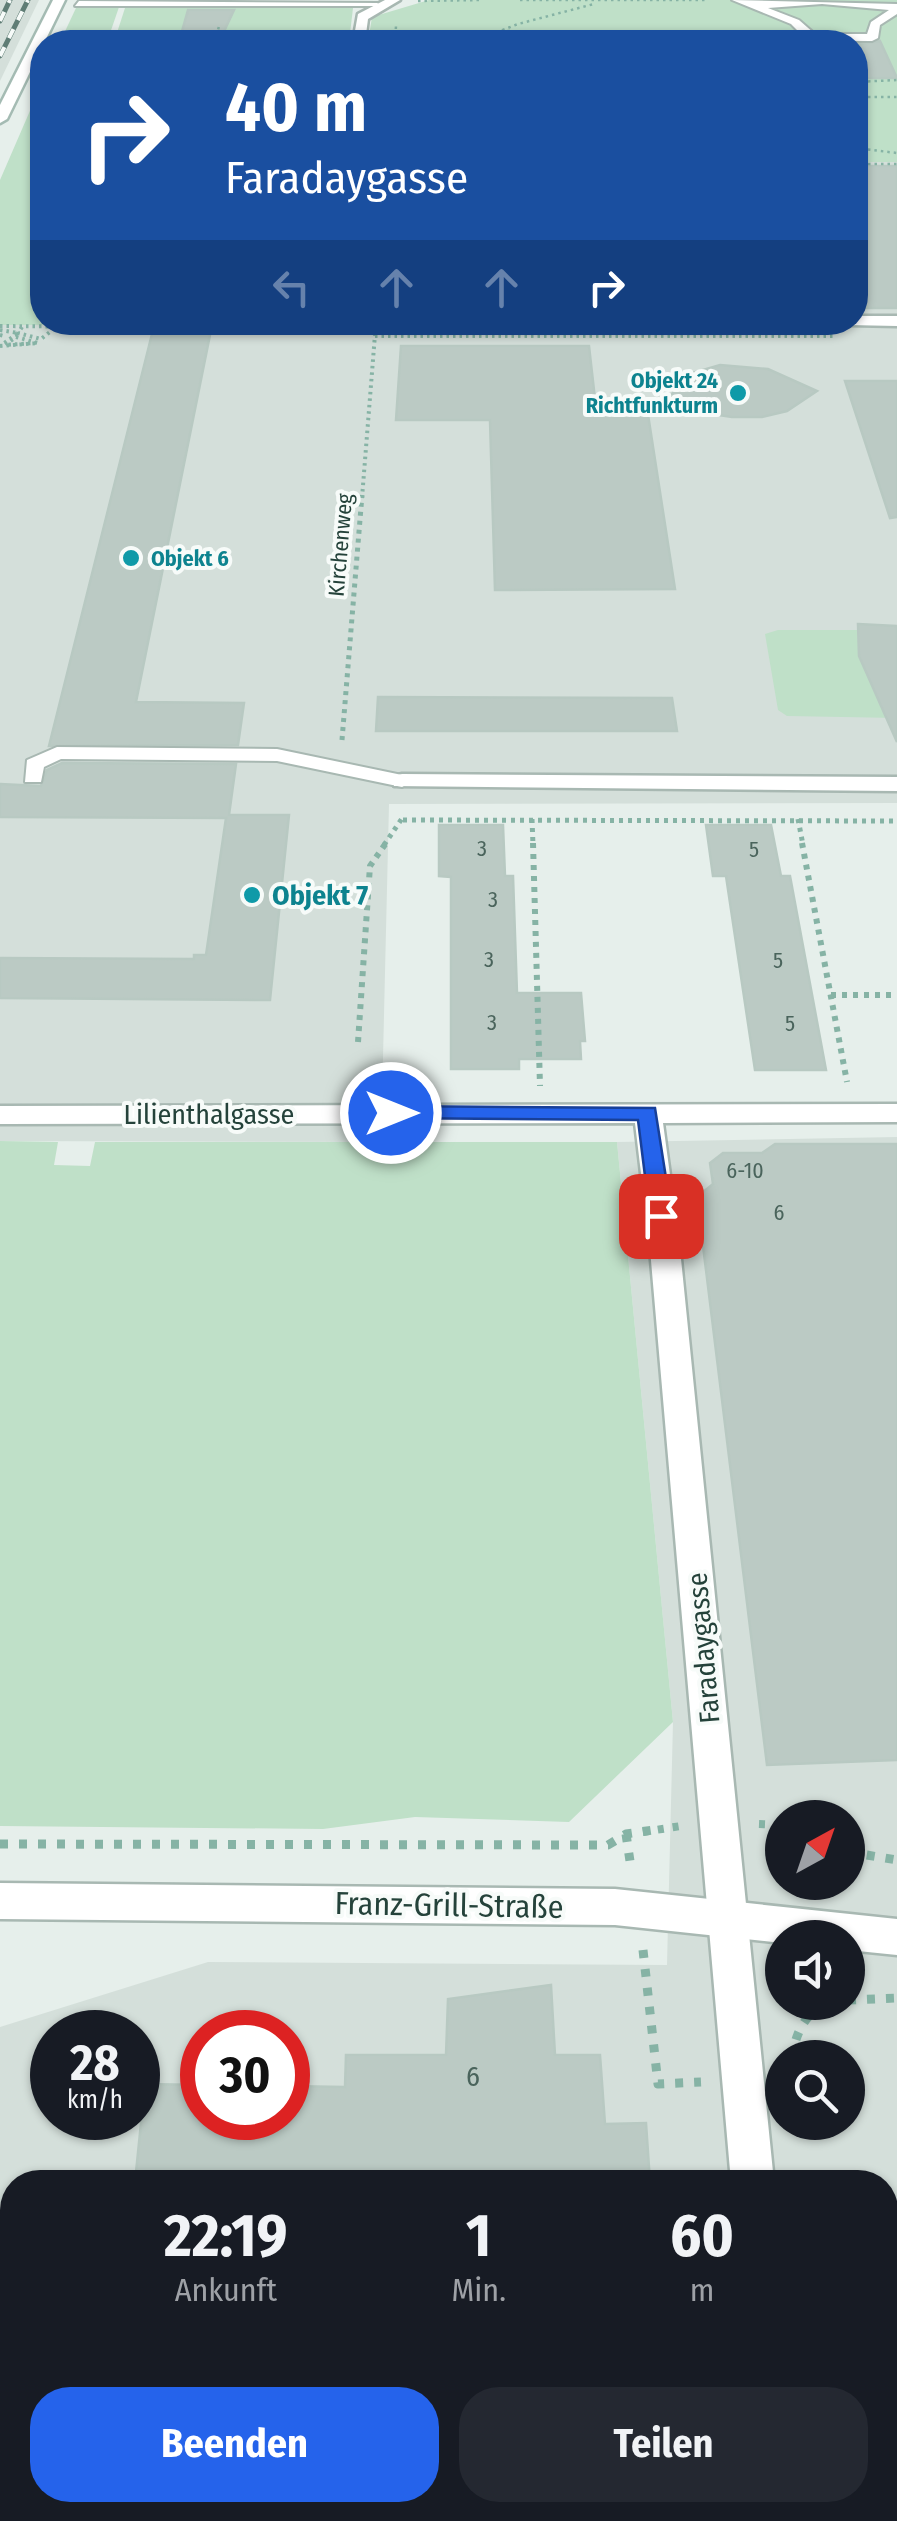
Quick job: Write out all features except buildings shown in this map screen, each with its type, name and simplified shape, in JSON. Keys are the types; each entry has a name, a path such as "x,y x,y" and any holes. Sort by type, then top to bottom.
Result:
{"street":[{"path":"44,30 59,0"},
{"path":"360,30 362,17 393,1"},
{"path":"0,120 30,59"},
{"path":"868,321 897,321"},
{"path":"402,781 897,784"},
{"name":"Faradaygasse","path":"648,1113 751,2170"},
{"name":"Lilienthalgasse","path":"0,1115 897,1113"},
{"name":"Franz-Grill-Straße","path":"0,1901 638,1908 897,1937"}],"lane":[{"path":"738,0 795,22 804,30"},
{"path":"752,6 822,0 897,8"},
{"path":"79,4 377,6"},
{"path":"868,38 879,38 875,24 897,8"},
{"path":"33,777 34,764 57,754 277,755 402,781"}],"path":[{"path":"393,1 482,0"},
{"path":"520,0 706,0"},
{"path":"502,30 596,3"},
{"path":"868,81 897,80"},
{"path":"868,97 897,97"},
{"path":"868,150 897,153"},
{"path":"868,164 897,164"},
{"path":"0,346 22,326"},
{"path":"1,333 30,326"},
{"path":"1,333 18,333 38,341"},
{"path":"0,346 34,347 38,344 16,337 5,346 38,341 46,335"},
{"path":"375,336 838,336"},
{"name":"Kirchenweg","path":"340,771 375,336"},
{"path":"531,782 540,1112"},
{"path":"791,783 853,1113"},
{"path":"358,1042 370,866 403,820 897,821"},
{"path":"831,995 897,995"},
{"path":"0,1844 608,1844 626,1834 720,1823"},
{"path":"626,1834 658,2084 742,2080"},
{"path":"865,1855 897,1860"},
{"path":"865,1999 897,1998"}],"shaded area":[{"path":"0,0 39,0 0,81"},
{"path":"868,162 897,162 897,803 389,804 381,1142 0,1141 0,325 30,325 30,335 868,335"},
{"path":"897,1137 897,2170 0,2170 0,2027 30,2018 30,2140 160,2140 160,2010 54,2010 208,1962 667,1965 673,1722 617,1142"}],"green space":[{"path":"429,0 897,0 897,162 868,162 868,30 370,30 372,17"},
{"path":"119,7 111,30 66,30 76,8"},
{"path":"125,8 353,8 350,30 118,30"},
{"path":"30,111 30,325 0,325 0,180"},
{"path":"778,630 858,630 858,645 867,646 867,675 874,690 897,689 897,718 787,716 778,710 765,634"},
{"path":"0,1141 58,1142 54,1165 90,1166 95,1142 617,1142 673,1722 569,1822 415,1817 323,1829 0,1826"}],"railway":[{"path":"0,21 10,0"},
{"path":"0,56 28,0"}],"place":[{"name":"Objekt 24 Richtfunkturm","path":"738,393"},
{"name":"Objekt 6","path":"131,558"},
{"name":"Objekt 7","path":"252,895"}],"route":[{"path":"391,1113 648,1113 661,1216"}]}
